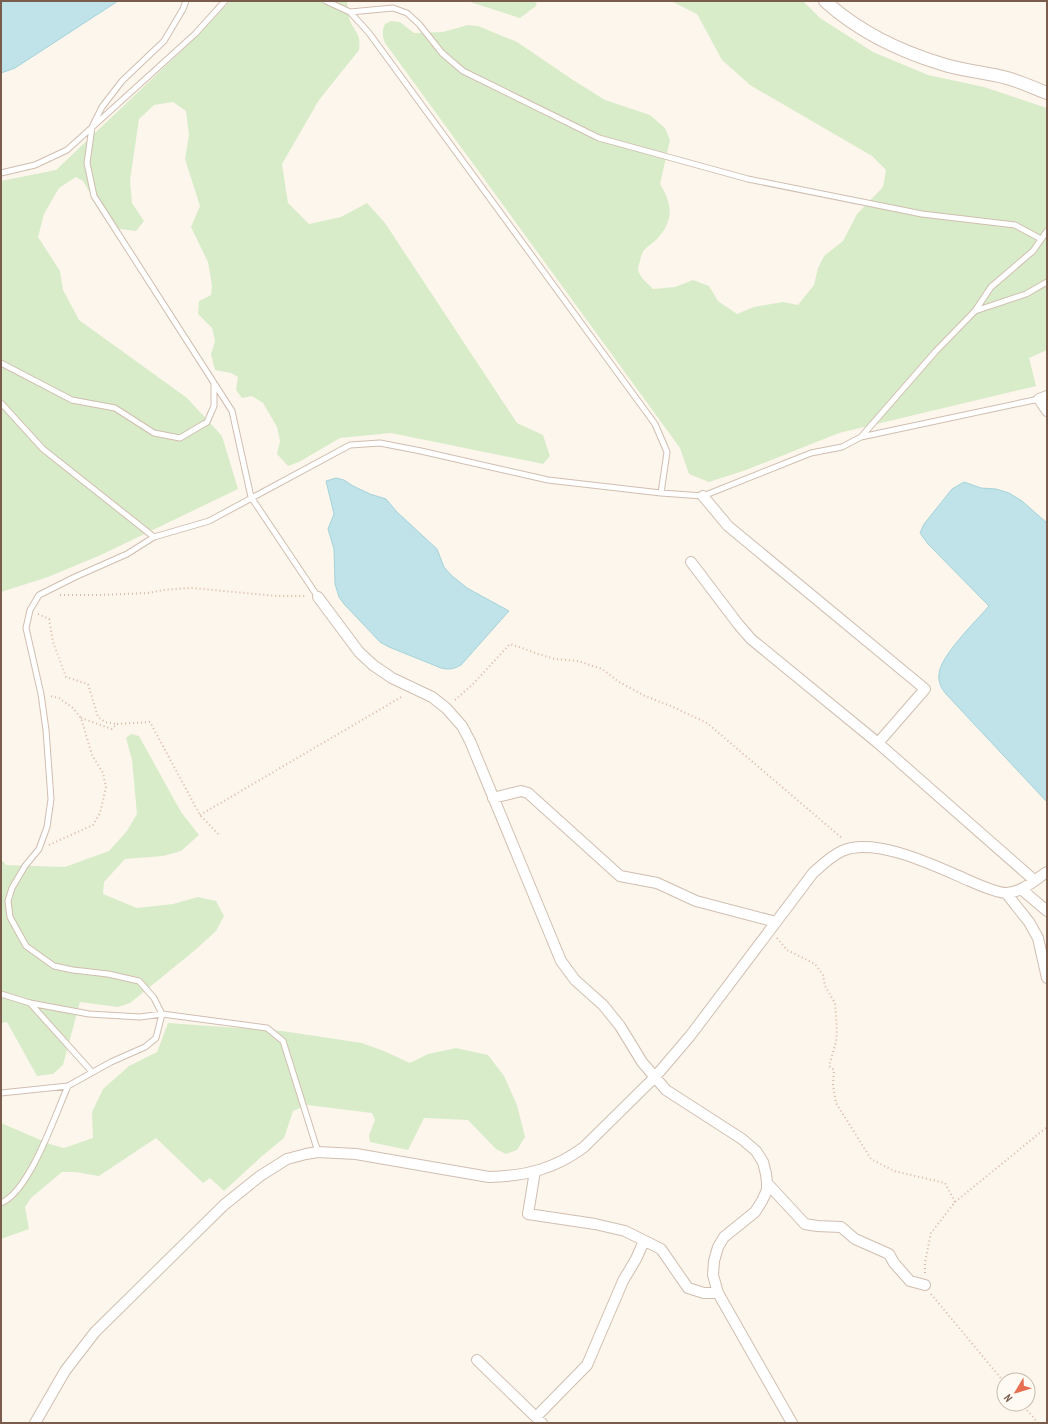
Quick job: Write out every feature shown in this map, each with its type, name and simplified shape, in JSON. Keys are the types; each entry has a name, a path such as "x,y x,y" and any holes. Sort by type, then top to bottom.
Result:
{"street":[{"path":"825,1 836,11 859,27 910,53 943,64 1008,78 1047,93"},
{"path":"1043,398 1047,411"},
{"path":"703,496 728,526 925,689 878,743"},
{"path":"691,562 751,639 878,743 1034,880"},
{"path":"318,597 359,652 373,665 392,678 432,697 446,708 462,726 470,741 561,961 575,980 603,1005 620,1026 642,1062 666,1090 742,1139 756,1150 763,1162 767,1184 762,1201 755,1212 724,1237 718,1248 714,1261 713,1275 718,1293 792,1423"},
{"path":"493,798 521,791 528,793 620,876 657,883 696,901 773,926"},
{"path":"35,1423 65,1371 95,1332 224,1205 260,1176 282,1162 306,1154 318,1152 356,1154 490,1177 535,1172 545,1169 564,1161 584,1147 655,1077 690,1036 813,873 833,856 854,848 876,847 899,852 986,888 1006,893 1021,889 1047,872"},
{"path":"1021,889 1047,911"},
{"path":"1006,893 1029,922 1038,938 1047,978"},
{"path":"535,1172 528,1214 595,1224 625,1231 661,1249 688,1288 704,1293 718,1293"},
{"path":"767,1184 805,1224 841,1227 855,1239 890,1254 894,1263 910,1281 925,1285"},
{"path":"477,1360 539,1420 587,1365 623,1281 644,1241"}],"lane":[{"path":"186,1 183,9 164,41 122,81 102,107 92,127 87,163 94,196 232,411 251,497 318,597"},
{"path":"1,173 35,165 67,150 195,34 225,1"},
{"path":"326,1 350,12 368,33 655,424 667,452 661,493"},
{"path":"350,12 393,8 407,13 419,24 442,54 463,71 599,138 748,179 922,214 1015,224 1041,239"},
{"path":"861,437 936,351 975,310 991,287 1033,251 1047,230"},
{"path":"975,310 1026,294 1047,282"},
{"path":"1,363 72,400 115,408 154,433 180,438 206,422 214,406 214,383"},
{"path":"1,1092 68,1086 92,1072 144,1047 156,1038 162,1014 154,998 139,981 108,974 54,966 26,946 10,917 8,901 12,888 25,866 39,849 48,827 51,799 46,730 41,694 26,628 30,610 39,595 127,554 154,537 209,521 350,445 380,443 548,480 661,493 703,496 811,453 842,447 861,437 1043,398"},
{"path":"1,403 43,449 154,537"},
{"path":"1,994 30,1003 89,1014 140,1017 162,1014 267,1028 283,1041 318,1152"},
{"path":"30,1003 92,1072"},
{"path":"1,1203 7,1201 22,1185 33,1168 68,1086"}],"path":[{"path":"39,595 148,593 163,590 192,588 277,596 318,597"},
{"path":"30,610 49,619 53,642 66,677 88,684 98,717 105,722 117,724 150,722 200,815 220,836"},
{"path":"446,708 473,684 510,644 555,659 578,661 602,669 619,682 645,696 707,723 854,848"},
{"path":"200,815 415,690"},
{"path":"39,849 94,825 100,813 106,787 103,773 92,755 81,718 73,708 59,698 41,694"},
{"path":"81,718 112,729 117,724"},
{"path":"773,926 787,950 815,964 823,975 825,986 835,1003 837,1030 836,1042 829,1066 834,1070 833,1085 836,1103 871,1159 894,1172 945,1183 955,1202"},
{"path":"996,1372 926,1288 925,1262 931,1233 955,1202 1047,1127"},
{"path":"1029,1412 1038,1423"}],"green space":[{"path":"230,1 347,1 350,21 359,38 359,50 319,100 282,164 288,203 309,224 341,217 367,203 385,223 517,423 543,435 550,456 543,464 391,433 340,438 299,462 288,466 277,454 280,441 277,427 263,403 252,396 242,398 236,390 238,377 231,373 215,370 211,354 215,341 212,328 198,314 199,301 211,295 212,286 208,262 191,227 200,206 185,159 189,135 186,111 173,102 154,105 139,119 130,180 132,203 144,221 136,231 111,228 83,181 76,177 59,188 44,214 38,237 60,271 63,290 79,320 187,398 222,436 238,489 103,554 48,577 1,592 1,181 56,170 196,37"},
{"path":"467,1 537,1 536,6 520,18"},
{"path":"671,1 803,1 820,18 873,52 928,75 984,87 1047,108 1047,350 1029,358 1036,386 839,433 746,470 709,482 689,474 680,448 385,43 383,38 383,29 385,24 391,21 400,22 414,33 443,32 468,25 478,26 517,42 605,100 650,115 665,128 670,140 660,184 667,199 670,213 669,219 662,233 642,253 638,270 642,278 653,289 675,287 693,280 709,286 718,301 737,314 754,307 783,302 798,305 814,285 818,268 824,256 843,241 857,214 883,187 886,170 872,156 750,85 722,60 697,14"},
{"path":"131,734 139,736 181,812 199,835 181,851 163,856 125,859 104,882 103,894 137,908 173,904 198,897 216,901 224,916 216,931 194,951 130,1003 118,1007 80,1002 63,1065 53,1074 37,1076 7,1022 1,1023 1,859 6,865 65,867 109,851 127,831 137,814 132,760 126,738"},
{"path":"168,1023 282,1031 362,1043 410,1063 428,1054 456,1048 488,1055 504,1076 517,1105 525,1137 517,1150 506,1154 496,1149 468,1120 424,1118 408,1150 370,1142 369,1135 375,1120 372,1113 307,1105 293,1111 284,1138 224,1191 210,1178 203,1183 156,1138 99,1176 75,1172 62,1172 31,1198 25,1207 29,1229 1,1239 1,1123 50,1144 64,1148 93,1138 92,1112 103,1089 129,1066 157,1052"}],"water":[{"path":"1,1 118,1 15,68 1,73"},
{"path":"336,478 344,480 370,494 386,499 397,512 437,549 444,567 451,575 467,588 509,611 461,665 451,669 441,668 380,642 339,597 335,584 334,549 328,529 334,514 326,481"},
{"path":"964,482 981,488 996,489 1009,493 1022,501 1047,523 1047,802 946,694 939,682 939,674 945,658 989,606 928,544 920,533 924,524 952,489"}]}
